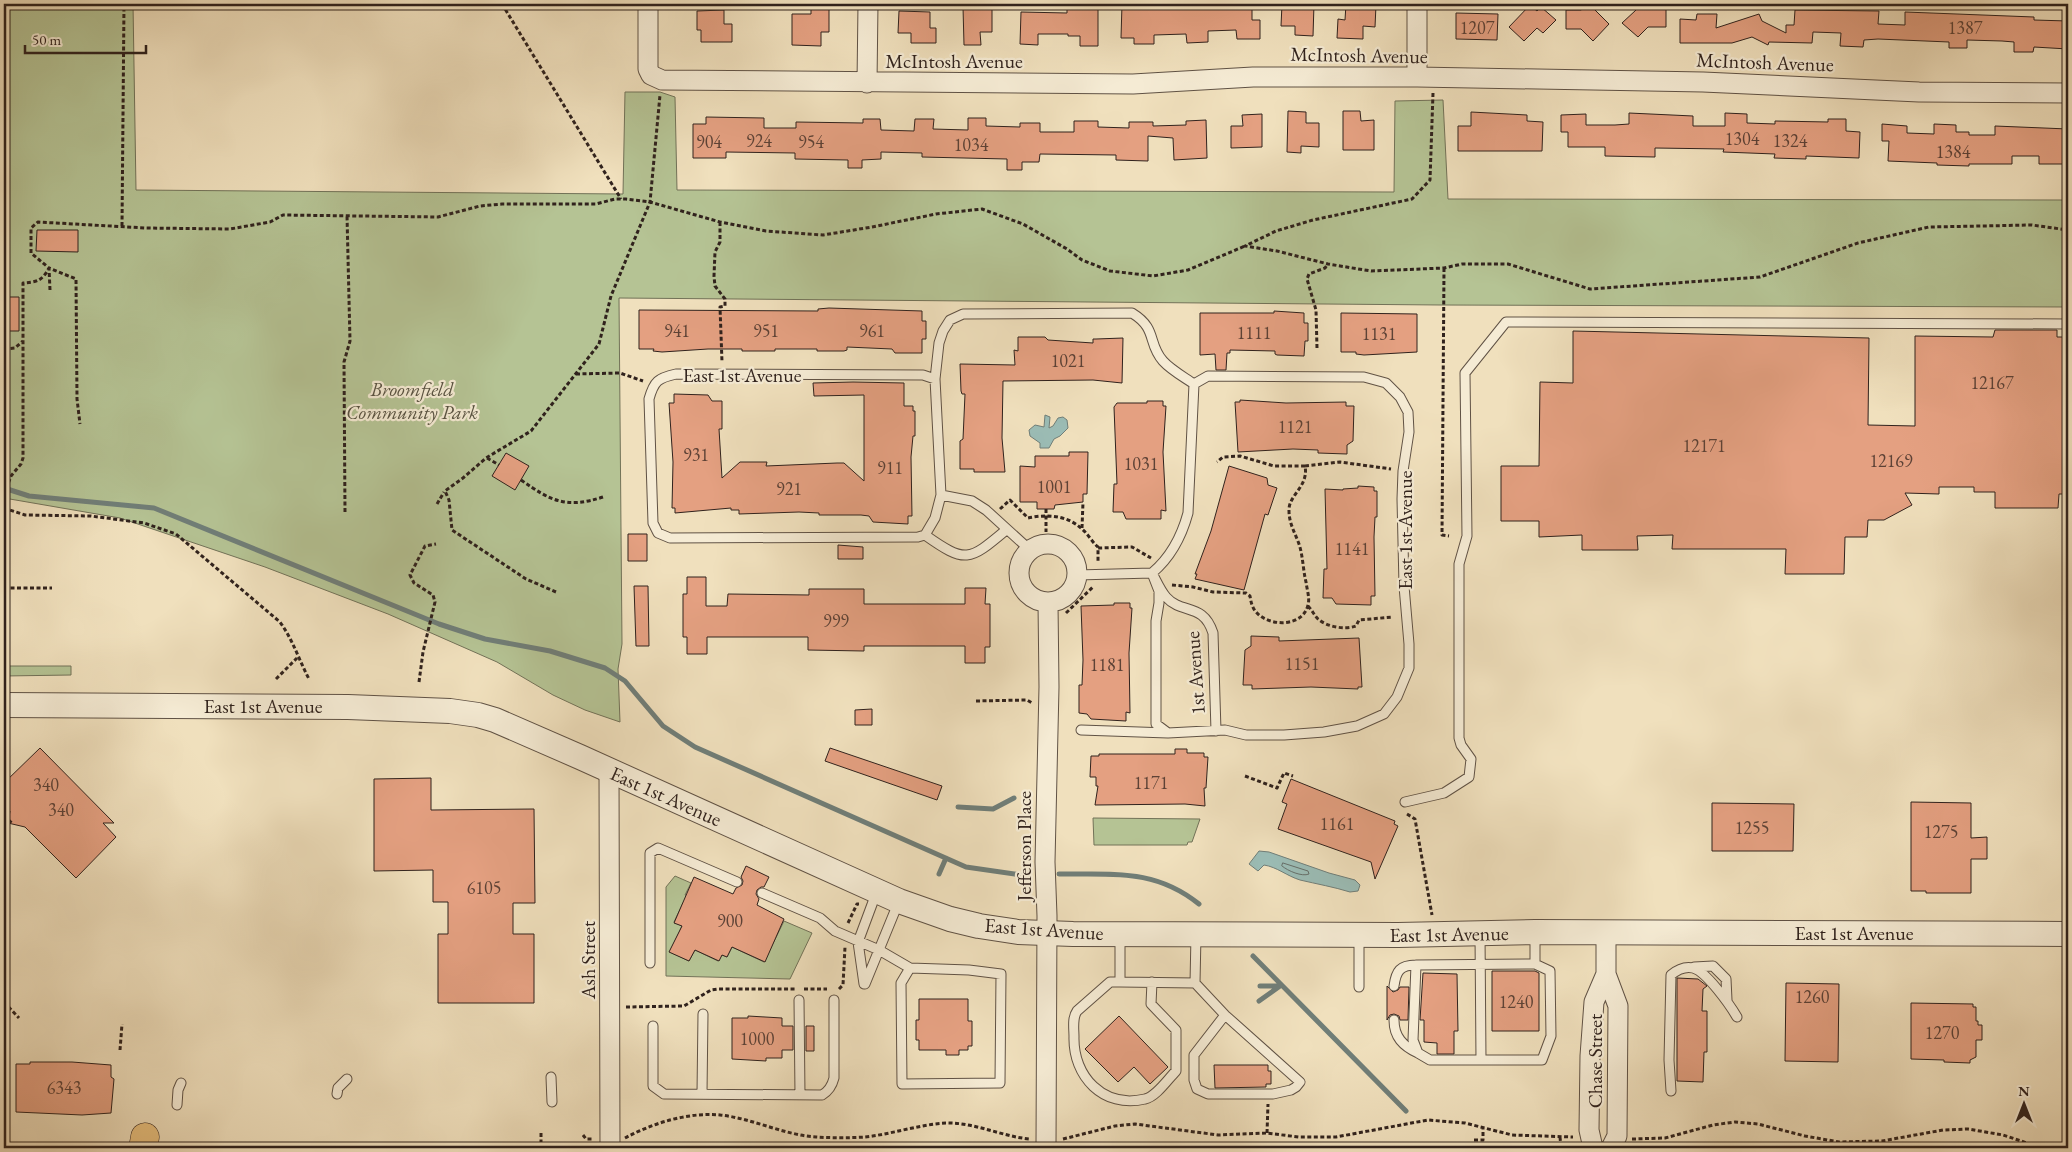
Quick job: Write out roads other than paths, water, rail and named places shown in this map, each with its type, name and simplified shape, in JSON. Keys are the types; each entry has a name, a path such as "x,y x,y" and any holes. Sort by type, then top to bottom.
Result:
{"street":[{"name":"McIntosh Avenue","path":"648,4 647,61 651,75 662,80 1133,84 1262,77 1425,78 1702,82 1919,92 2068,94"},
{"path":"867,83 868,4"},
{"path":"1417,4 1425,78"},
{"path":"1038,546 1056,546 1071,556 1077,575 1075,584 1069,593 1062,599 1048,603 1034,599 1026,593 1018,576 1019,566 1023,558 1030,550 1038,546"},
{"name":"Jefferson Place","path":"1046,1144 1047,933 1045,862 1048,603"},
{"name":"East 1st Avenue","path":"4,705 348,706 450,711 478,715 496,720 899,901 950,919 1018,932 1359,935 1535,932 2068,934"},
{"name":"Ash Street","path":"609,771 610,1143"},
{"name":"Chase Street","path":"1606,932 1606,974 1618,1006 1617,1136 1613,1144"},
{"name":"Chase Street","path":"1591,1142 1590,1056 1594,1002 1606,974"}],"lane":[{"path":"1006,530 979,552 966,555 950,552 925,535 935,518 941,495 935,379 943,331 950,320 963,314 1132,313 1143,320 1150,329 1155,347 1162,360 1194,384 1188,513 1184,529 1163,564 1152,573 1077,575"},
{"path":"1405,802 1444,793 1469,777 1471,759 1461,745 1459,738 1460,564 1466,536 1465,373 1506,322 2068,324"},
{"name":"East 1st Avenue","path":"925,535 670,538 658,533 653,523 652,515 649,399 653,385 663,377 676,374 923,375 935,379"},
{"name":"East 1st Avenue","path":"1081,730 1168,733 1216,731 1246,735 1284,735 1324,732 1357,726 1384,714 1397,697 1409,668 1404,586 1403,471 1409,432 1408,412 1400,397 1386,383 1364,377 1228,375 1208,376 1194,384"},
{"path":"941,495 972,501 1030,550"},
{"path":"1152,573 1158,591 1159,603 1156,621 1156,724 1168,733"},
{"name":"1st Avenue","path":"1152,573 1167,598 1199,613 1209,620 1213,634 1216,731"},
{"path":"650,963 650,854 658,848 738,882"},
{"path":"877,891 858,942 864,984 899,901"},
{"path":"762,893 820,918 835,931 879,950 910,968 969,970 1001,974 1000,1083 902,1084 901,983 910,968"},
{"path":"1535,932 1535,964"},
{"path":"1480,933 1481,1060"},
{"path":"1120,934 1120,982"},
{"path":"1196,934 1195,983 1225,1016 1300,1082 1296,1087 1273,1094 1208,1094 1200,1092 1194,1080 1194,1055 1225,1016"},
{"path":"1359,935 1359,987"},
{"path":"1394,986 1395,976 1399,969 1405,965 1479,966 1535,964 1550,971 1551,1036 1542,1060 1430,1060 1407,1048 1394,1030 1394,1020"},
{"path":"1416,965 1413,1040 1418,1053"},
{"path":"1671,1092 1669,1060 1672,975 1678,969 1714,966 1726,979 1727,1000"},
{"path":"1692,967 1700,971 1727,1000 1737,1017"},
{"path":"1152,982 1151,1004 1176,1030 1176,1071 1146,1099 1120,1100 1107,1097 1092,1085 1081,1072 1076,1060 1073,1048 1074,1016 1077,1011 1110,982 1152,982 1195,983"},
{"path":"799,1000 800,1095"},
{"path":"653,1026 653,1086 664,1094 822,1095 828,1092 833,1085 834,1078 834,1000"},
{"path":"702,1094 703,1014"},
{"path":"551,1078 552,1102"},
{"path":"338,1094 338,1088 347,1079"},
{"path":"177,1105 178,1090 181,1083"}],"water":[{"path":"1045,415 1050,417 1049,428 1053,426 1058,418 1063,417 1067,420 1068,428 1054,439 1049,448 1040,448 1040,443 1030,436 1029,430 1035,425 1044,427"},
{"path":"1259,851 1269,852 1355,880 1360,885 1358,891 1350,892 1300,880 1264,865 1258,871 1249,864"}],"waterway":[{"path":"4,488 29,496 154,508 439,624 485,639 550,651 605,668 625,681 663,726 695,747 966,867 1029,876"},
{"path":"958,807 993,809 1014,798"},
{"path":"939,874 946,858"},
{"path":"1059,874 1115,874 1149,879 1166,884 1199,904"},
{"path":"1253,956 1406,1111"},
{"path":"1260,986 1280,986"},
{"path":"1259,1001 1280,986"}],"park label":[{"name":"Broomfield Community Park","path":"412,400"}]}
